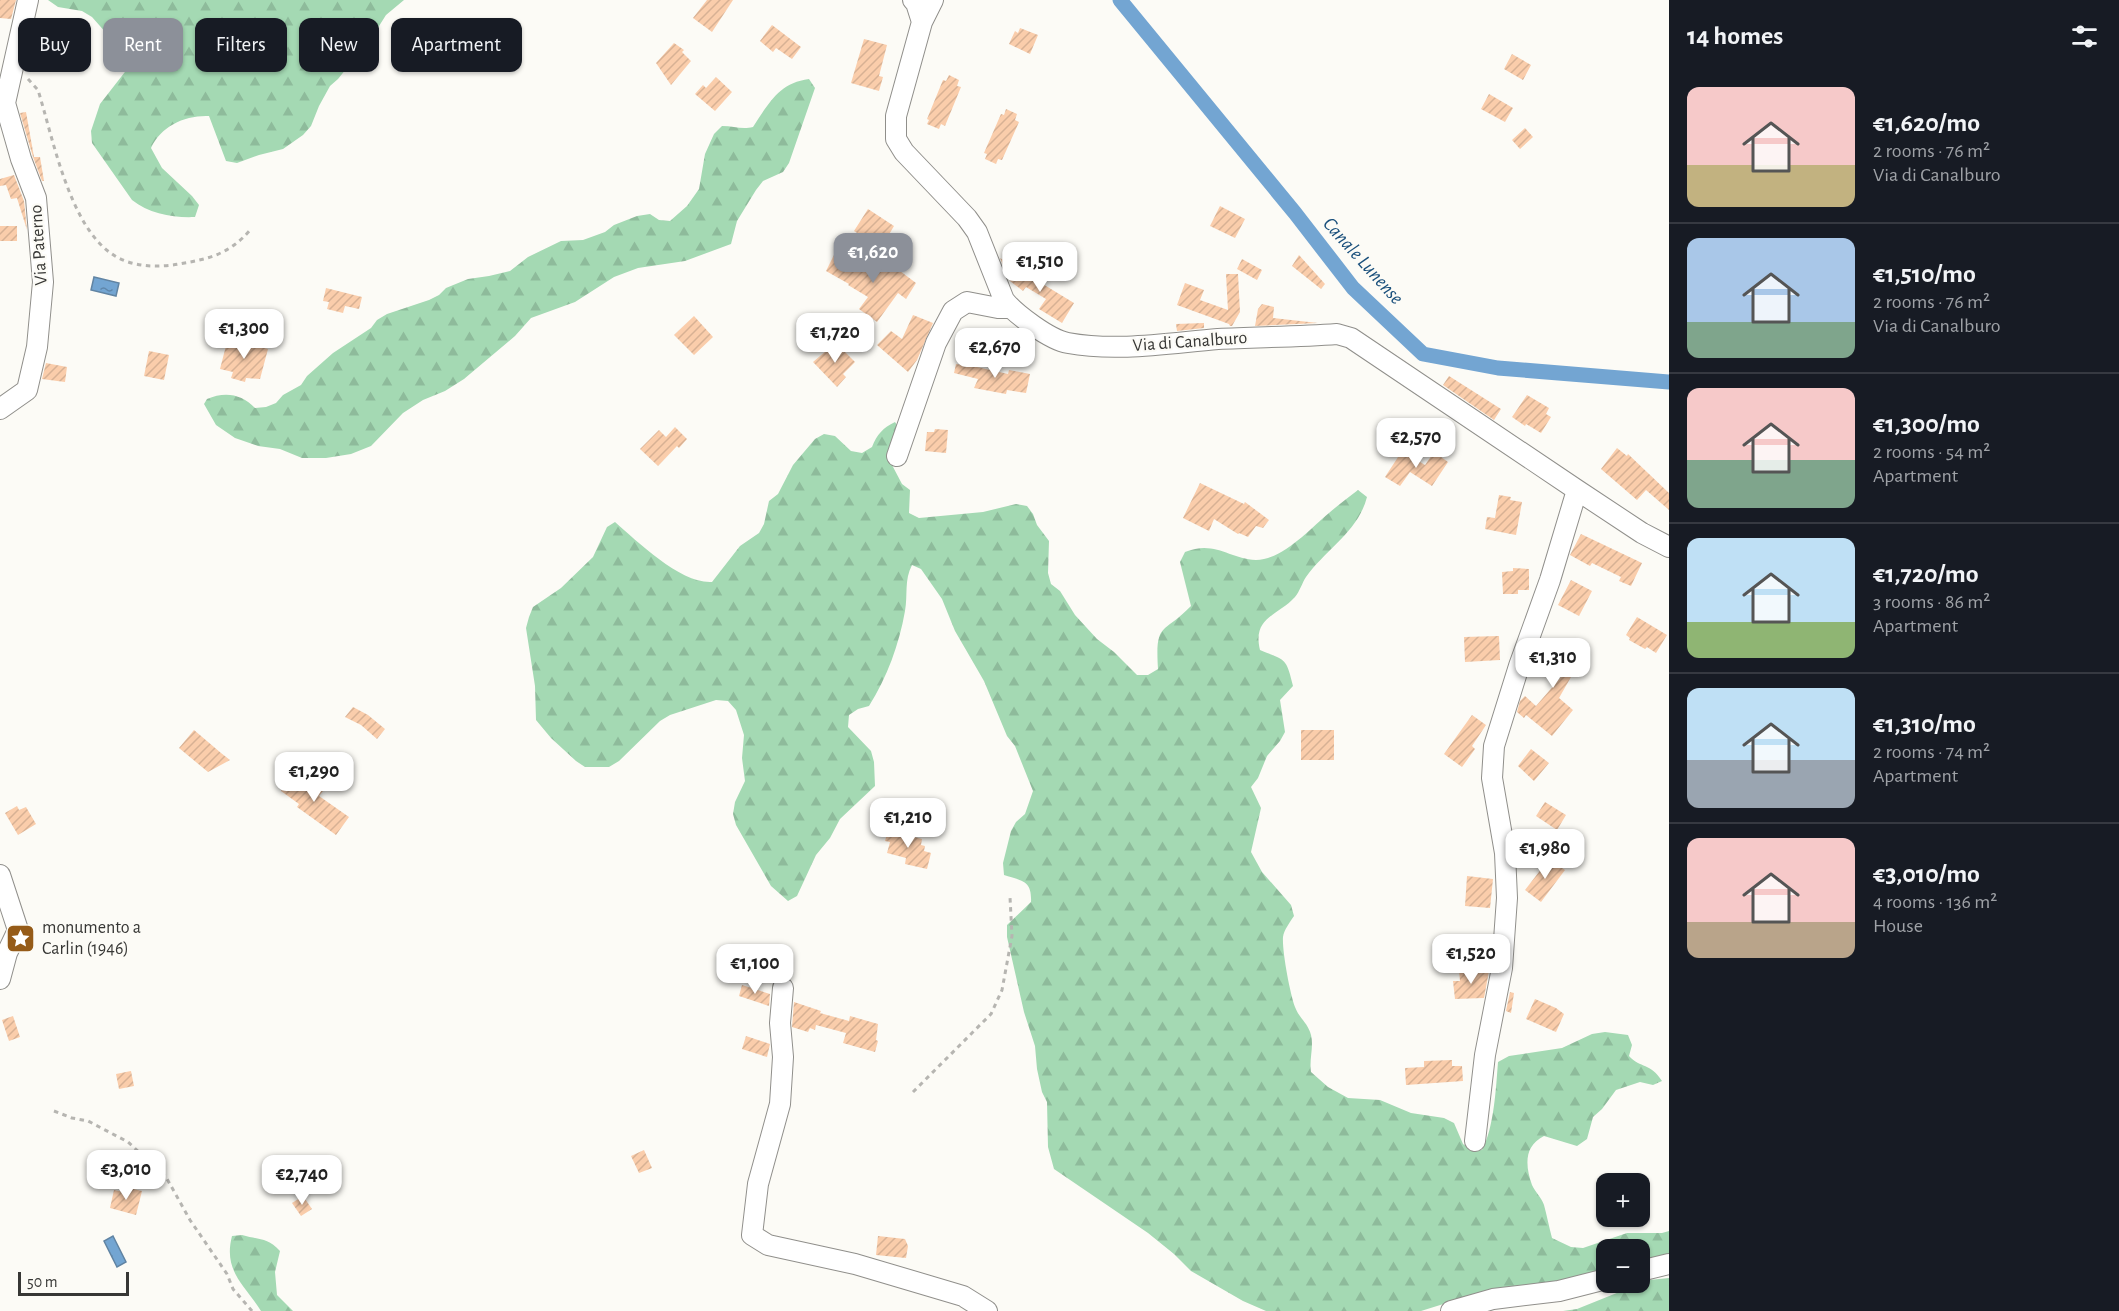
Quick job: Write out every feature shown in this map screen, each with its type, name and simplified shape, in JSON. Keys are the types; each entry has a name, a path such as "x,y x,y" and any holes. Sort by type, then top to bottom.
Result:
{"street":[{"name":"Via Paterno","path":"0,409 27,390 37,348 43,282 36,198 21,159 5,103 28,0"},
{"path":"913,0 922,22"},
{"name":"Via di Canalburo","path":"933,0 922,22 896,116 896,139 904,152 967,218 976,232 1004,300 1010,308 1066,343 1108,348 1337,334 1351,338 1642,533 1669,548"},
{"path":"897,456 936,343 953,311 967,302 1010,308"},
{"path":"1475,1141 1485,1055 1502,968 1507,898 1505,853 1492,778 1494,746 1519,666 1550,580 1577,490"},
{"path":"0,875 18,930 0,979"},
{"path":"783,988 780,1023 783,1057 780,1104 758,1184 752,1235 768,1245 855,1264 963,1296 987,1311"},
{"path":"1650,1269 1669,1264"},
{"path":"1451,1311 1493,1299 1559,1291 1596,1282"}],"path":[{"path":"11,70 24,77 38,90 63,175 75,206 92,234 113,255 141,265 162,267 198,261 224,253 242,240 251,229"},
{"path":"913,1092 992,1014 1002,990 1012,936 1010,897"},
{"path":"54,1111 88,1121 128,1142 166,1177 190,1220 227,1274 233,1290 252,1311"}],"green space":[{"path":"48,0 404,0 386,15 379,26 379,18 299,18 299,72 344,72 330,86 311,126 303,135 283,149 237,163 226,161 209,116 191,117 175,123 155,140 151,148 162,168 199,205 195,217 170,216 154,212 132,200 92,143 91,131 100,104 125,72 183,72 183,18 103,18 103,29 92,17 82,11 58,7"},
{"path":"809,79 815,88 789,163 783,172 763,181 756,190 737,221 731,244 685,261 638,268 614,277 575,302 531,318 515,336 464,379 403,413 371,446 351,454 326,458 302,458 280,449 258,446 235,438 216,425 204,404 207,399 220,395 233,395 245,400 255,408 266,407 276,403 283,395 301,385 307,376 333,353 371,328 377,320 387,314 429,300 446,288 468,279 510,271 528,257 561,241 583,240 637,216 650,214 659,220 670,221 687,206 699,189 705,154 714,134 722,126 753,127 770,102 782,90 799,81"},
{"path":"895,422 901,431 892,465 902,484 910,490 909,513 919,518 983,512 1016,504 1027,506 1049,541 1048,573 1051,584 1060,591 1075,615 1097,639 1137,675 1148,675 1158,669 1158,643 1163,630 1191,606 1180,562 1185,552 1205,548 1246,559 1266,559 1286,549 1358,490 1367,497 1363,509 1349,530 1314,567 1295,597 1263,624 1259,639 1260,650 1284,661 1293,686 1280,700 1285,732 1267,756 1258,778 1251,787 1261,808 1251,852 1262,872 1291,905 1294,916 1287,926 1283,943 1295,1007 1311,1035 1311,1072 1328,1087 1348,1098 1380,1100 1411,1113 1444,1118 1454,1123 1463,1144 1471,1150 1482,1150 1492,1119 1498,1062 1509,1056 1562,1048 1592,1034 1605,1032 1628,1035 1632,1045 1629,1056 1653,1071 1662,1081 1653,1085 1640,1082 1616,1090 1593,1117 1587,1139 1577,1146 1544,1136 1533,1145 1527,1163 1532,1185 1544,1205 1552,1238 1571,1247 1583,1248 1596,1244 1596,1273 1552,1284 1485,1291 1421,1311 1266,1311 1243,1301 1191,1271 1148,1233 1054,1169 1048,1147 1047,1102 1042,1092 1035,1046 1024,1012 1007,937 1007,925 1031,902 1028,885 1021,880 1004,875 1003,863 1011,831 1016,822 1025,814 1033,791 1015,746 1007,736 984,681 955,631 942,599 921,569 912,565 907,582 905,611 899,636 892,660 881,684 869,706 849,715 848,727 871,751 875,786 840,819 830,838 816,855 797,896 788,901 771,886 736,825 733,814 735,802 745,781 742,758 744,735 736,710 728,701 716,700 670,715 660,721 619,761 609,767 585,767 551,738 536,720 535,686 526,628 533,607 561,588 593,557 607,527 615,522 674,569 700,581 712,582 740,546 759,533 764,524 769,501 778,494 793,465 815,439 824,434 835,436 851,451 862,453 872,447 884,429"},
{"path":"1669,1231 1669,1256 1650,1261 1650,1239 1609,1239 1627,1233"},
{"path":"242,1235 267,1241 280,1251 275,1272 277,1295 293,1311 261,1311 242,1285 230,1259 230,1248 232,1236"},
{"path":"1669,1278 1669,1311 1563,1311 1577,1309 1617,1293 1650,1293 1650,1280"}],"water":[{"path":"94,277 119,283 116,296 91,290"},
{"path":"113,1236 126,1262 117,1267 104,1241"}],"building":[{"path":"0,0 16,0 11,19 0,18"},
{"path":"707,0 733,0 712,32 693,18"},
{"path":"772,25 801,47 792,59 776,48 773,52 760,41"},
{"path":"1020,28 1038,35 1030,54 1009,44 1015,31 1018,33"},
{"path":"864,39 887,45 879,76 883,77 879,91 851,83"},
{"path":"674,43 684,50 682,52 691,61 671,85 656,63"},
{"path":"1512,54 1531,65 1523,80 1504,69"},
{"path":"949,75 959,80 957,86 961,87 945,126 941,124 939,129 927,124 929,120 927,119 943,80 946,81"},
{"path":"716,77 732,92 715,111 695,94 703,85 706,88"},
{"path":"1489,94 1513,108 1505,122 1481,109"},
{"path":"1006,109 1017,114 1015,120 1019,122 1002,160 998,159 996,164 985,159 987,154 984,153 1001,114 1004,115"},
{"path":"26,112 34,157 20,113"},
{"path":"1525,128 1533,137 1520,149 1512,140"},
{"path":"33,157 40,157 44,181 42,181"},
{"path":"14,175 24,201 27,230 17,198 11,199 6,185 0,186 0,179"},
{"path":"1220,206 1245,219 1235,238 1210,226"},
{"path":"868,209 894,226 881,248 854,231"},
{"path":"0,226 17,226 17,241 0,241"},
{"path":"836,251 872,276 884,259 916,283 906,299 898,293 877,322 859,309 868,297 826,271"},
{"path":"1299,255 1325,284 1321,289 1292,266"},
{"path":"1000,258 1074,303 1062,323 1039,309 1046,299 1026,287 1023,291 1010,281"},
{"path":"1242,259 1262,270 1257,280 1237,269"},
{"path":"1226,274 1238,274 1240,312 1232,326 1177,305 1185,283 1204,290 1200,300 1228,310"},
{"path":"326,288 362,297 359,309 345,306 343,313 327,309 329,302 323,301"},
{"path":"1262,304 1274,307 1273,318 1318,323 1255,326 1258,309"},
{"path":"913,315 933,323 917,360 908,372 877,345 891,331 902,339"},
{"path":"694,316 713,337 694,355 674,335"},
{"path":"1204,323 1204,328 1177,331 1176,324"},
{"path":"228,338 268,349 260,379 246,378 245,382 231,378 233,372 220,369"},
{"path":"833,345 835,348 838,345 855,362 843,374 846,377 837,387 813,362"},
{"path":"149,351 169,355 164,380 144,376"},
{"path":"46,363 67,367 65,382 42,379"},
{"path":"956,364 1008,374 1009,370 1030,374 1026,393 1007,390 1006,394 974,388 978,379 954,373"},
{"path":"1449,376 1501,409 1494,420 1443,385"},
{"path":"1527,395 1549,408 1546,414 1551,417 1541,433 1512,417"},
{"path":"675,427 687,439 658,466 640,449 659,430 666,437"},
{"path":"935,429 948,430 946,453 925,451 927,432 934,432"},
{"path":"1617,448 1627,456 1628,454 1669,493 1669,510 1646,490 1637,500 1601,469"},
{"path":"1402,451 1425,465 1434,452 1448,462 1432,486 1410,472 1400,486 1385,477"},
{"path":"1200,483 1244,504 1245,502 1269,520 1263,528 1256,526 1248,537 1238,534 1214,519 1209,531 1183,518"},
{"path":"1499,495 1522,502 1516,535 1485,529 1487,517 1495,518"},
{"path":"1581,534 1642,563 1631,586 1619,581 1621,577 1592,563 1590,566 1570,555"},
{"path":"1513,568 1529,569 1529,590 1518,590 1518,594 1503,594 1502,572 1513,571"},
{"path":"1571,580 1592,591 1579,616 1558,605"},
{"path":"1637,617 1667,635 1656,653 1629,640 1630,638 1626,635"},
{"path":"1499,636 1500,660 1465,662 1464,637"},
{"path":"1555,640 1583,656 1559,698 1573,710 1552,736 1526,715 1524,718 1517,712 1520,701 1525,696 1536,706 1561,677 1539,664 1548,647 1550,648"},
{"path":"353,707 368,715 385,729 377,739 361,725 345,717"},
{"path":"1472,715 1486,725 1472,746 1475,749 1462,767 1444,754"},
{"path":"194,730 230,760 208,772 179,748"},
{"path":"1301,730 1334,730 1334,760 1301,760"},
{"path":"1531,749 1549,763 1534,781 1518,766"},
{"path":"295,771 323,791 319,796 349,817 336,835 297,807 299,804 281,791"},
{"path":"1545,802 1566,815 1557,830 1536,816"},
{"path":"17,806 19,810 26,807 36,824 18,835 5,813"},
{"path":"888,830 922,839 921,845 925,846 924,851 931,853 927,869 905,864 906,858 887,853 890,842 885,841"},
{"path":"1549,859 1565,870 1541,902 1525,890"},
{"path":"1467,876 1493,879 1490,908 1465,906"},
{"path":"1459,971 1489,971 1484,998 1455,999 1453,981 1460,981"},
{"path":"742,985 770,994 769,1006 739,996"},
{"path":"1510,992 1514,993 1511,1013 1506,1011"},
{"path":"1535,999 1564,1014 1556,1032 1526,1019"},
{"path":"794,1002 821,1011 820,1013 849,1021 850,1016 878,1024 876,1040 878,1041 875,1052 843,1043 846,1033 816,1025 815,1030 810,1028 808,1032 792,1027"},
{"path":"13,1016 20,1037 9,1041 2,1020"},
{"path":"746,1036 770,1044 767,1057 742,1049"},
{"path":"1452,1060 1452,1066 1462,1066 1463,1081 1406,1085 1405,1068 1424,1067 1424,1061"},
{"path":"131,1071 134,1086 119,1089 116,1074"},
{"path":"644,1150 652,1168 639,1173 631,1156"},
{"path":"125,1187 142,1191 136,1215 110,1208 114,1190 124,1192"},
{"path":"303,1196 312,1209 301,1216 292,1203"},
{"path":"878,1236 905,1239 908,1246 906,1258 876,1255"}],"waterway":[{"name":"Canale Lunense","path":"1120,0 1295,213 1353,288 1423,354 1498,368 1669,382"}],"place":[{"name":"monumento a Carlin (1946)","path":"21,938"}]}
